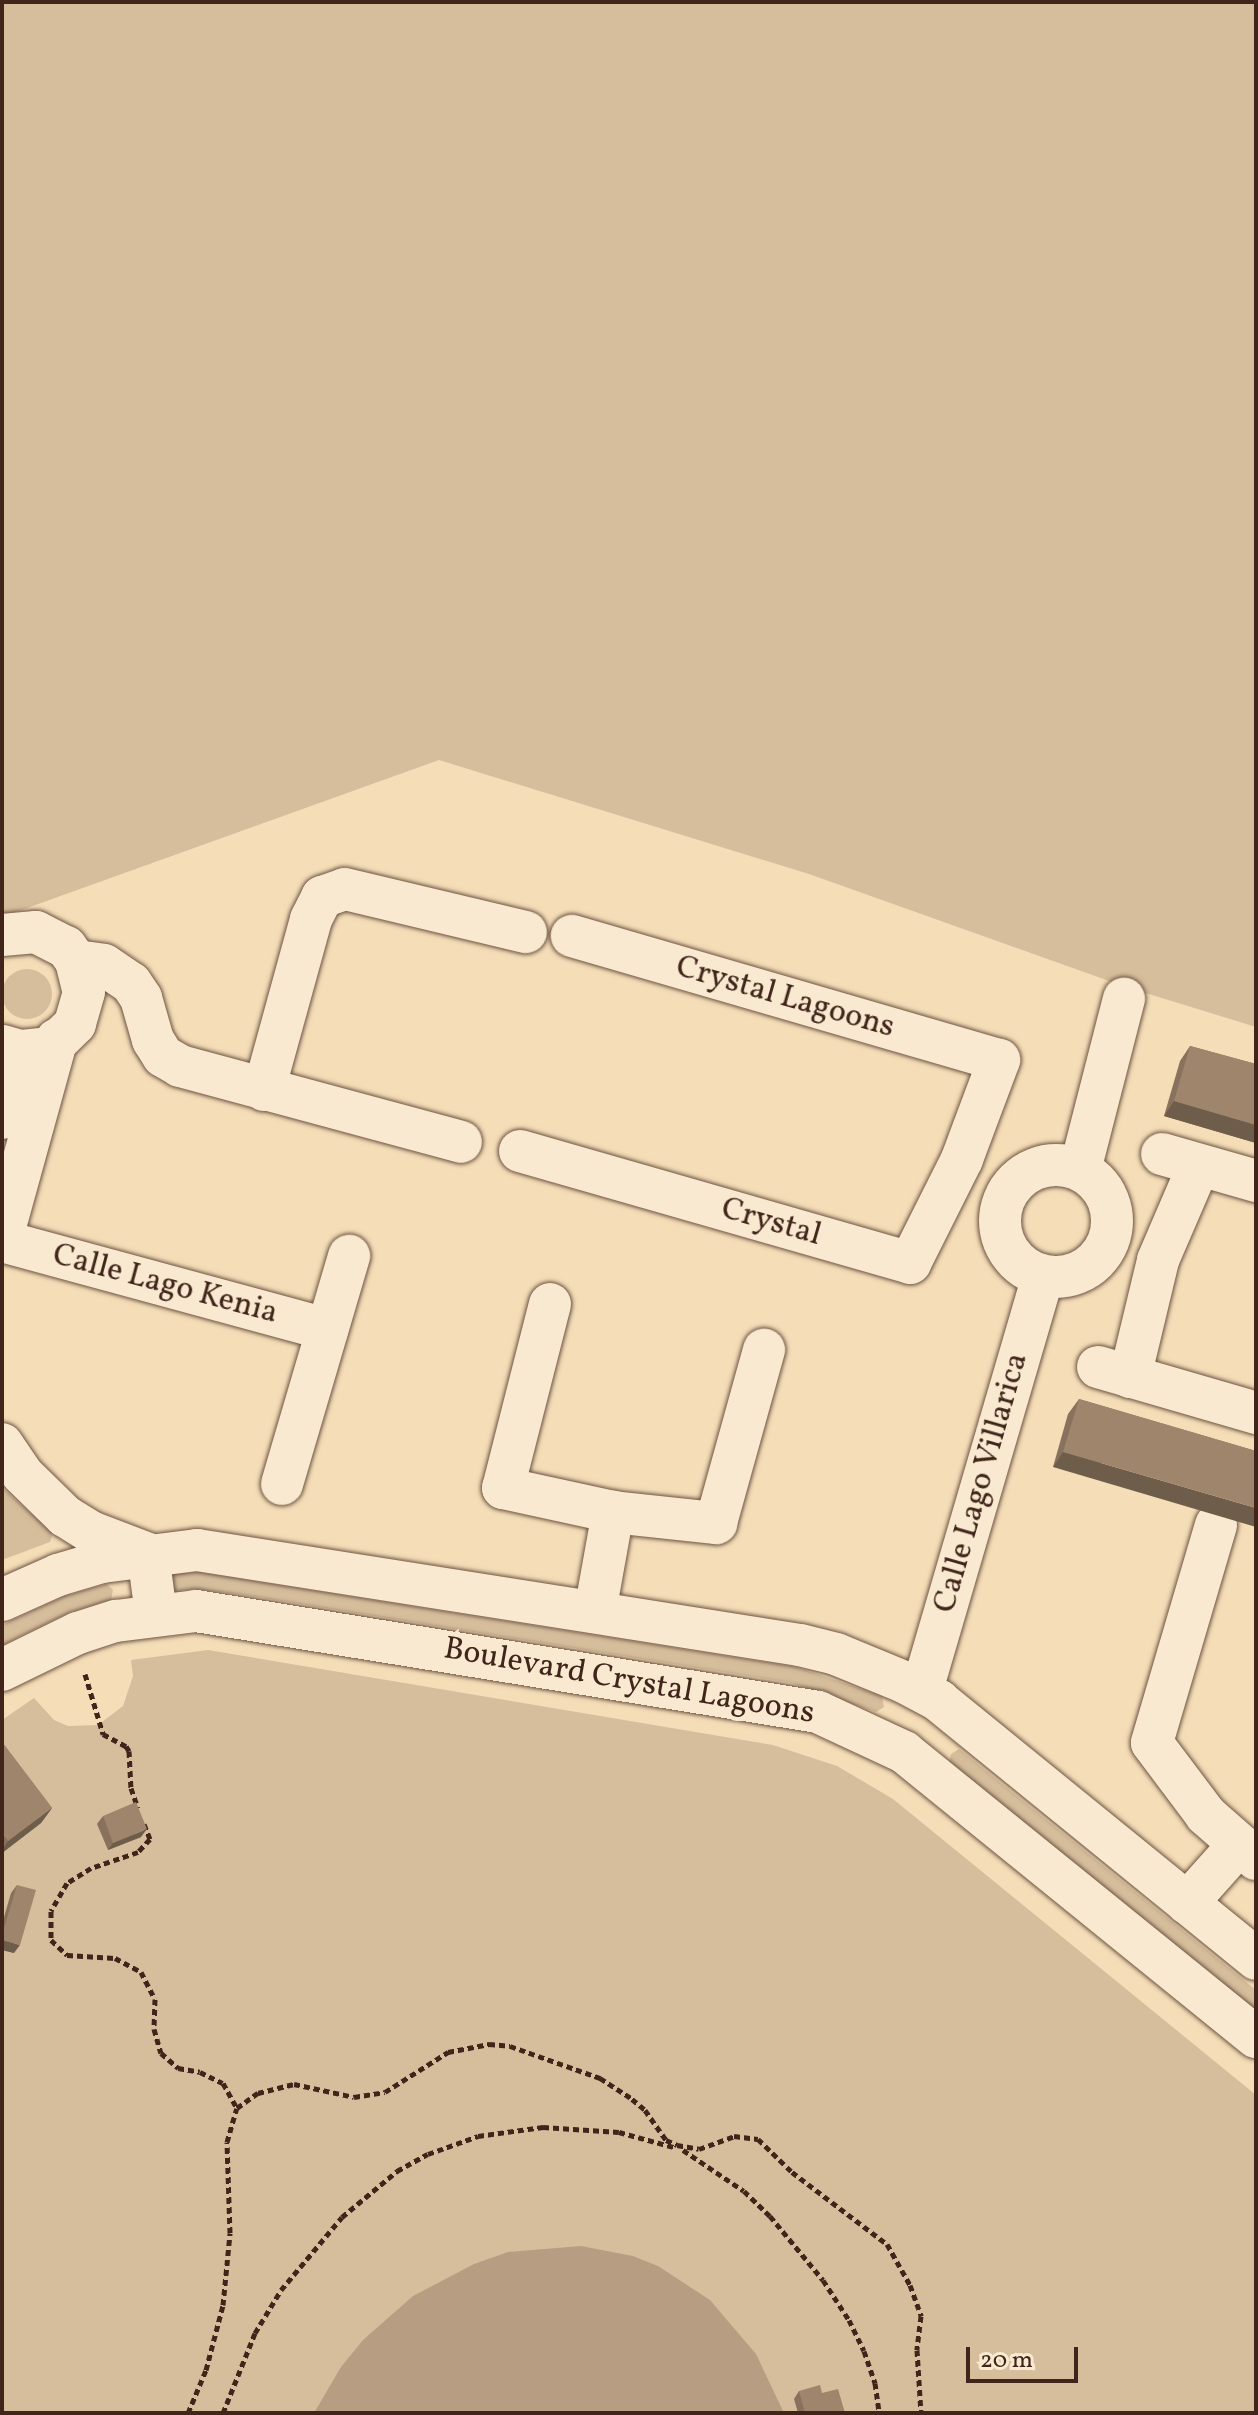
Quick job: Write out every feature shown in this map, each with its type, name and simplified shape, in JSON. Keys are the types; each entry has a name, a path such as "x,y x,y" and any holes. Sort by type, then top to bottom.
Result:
{"street":[{"path":"264,1090 311,919 322,897 345,889 526,932"},
{"path":"2,935 36,932 66,947 76,961 84,992 75,1024 26,1046 2,1118"},
{"name":"Crystal Lagoons","path":"572,936 999,1060"},
{"path":"76,961 104,965 131,983 141,998 153,1040 163,1056 180,1066 461,1142"},
{"path":"1080,1170 1124,999"},
{"path":"2,1240 26,1046"},
{"name":"Crystal","path":"520,1151 910,1263 962,1159 999,1060"},
{"path":"962,1159 998,1178 1006,1193"},
{"path":"1256,1181 1180,1159 1158,1260 1114,1372 1256,1413"},
{"path":"1064,1165 1080,1170 1105,1193 1111,1209 1107,1243 1097,1260 1081,1271 1062,1277 1043,1276 1024,1268 1009,1253 1000,1234 1000,1213 1006,1193 1031,1170 1064,1165"},
{"name":"Calle Lago Kenia","path":"2,1240 327,1329"},
{"path":"1107,1243 1158,1260"},
{"path":"282,1484 349,1256"},
{"name":"Calle Lago Villarica","path":"904,1752 930,1696 1043,1276"},
{"path":"550,1304 503,1488 613,1512 716,1523 764,1350"},
{"path":"2,1444 22,1474 65,1516 91,1532 148,1554 156,1614"},
{"path":"595,1612 613,1512"},
{"path":"1187,1903 1247,1852 1206,1815 1152,1743 1216,1525"},
{"name":"Boulevard Crystal Lagoons","path":"2,1600 58,1575 148,1554 197,1550 800,1645 870,1667 930,1696 1256,1959"},
{"name":"Boulevard Crystal Lagoons","path":"2,1670 73,1635 156,1614 196,1611 788,1705 848,1723 904,1752 1256,2037"}],"path":[{"path":"73,1635 103,1734 126,1746 129,1751 131,1788 150,1839 129,1857 91,1868 67,1883 51,1911 51,1940 67,1955 115,1958 141,1972 155,1999 154,2029 161,2053 178,2068 200,2072 223,2083 237,2108"},
{"path":"188,2413 206,2370 223,2305 230,2233 227,2142 237,2108 258,2093 294,2084 354,2097 385,2092 448,2052 489,2044 510,2046 600,2078 645,2110 655,2129 677,2145 699,2149 734,2136 758,2139 792,2172 887,2244 910,2285 921,2316 917,2350 921,2413"},
{"path":"223,2413 255,2333 281,2290 309,2252 368,2192 397,2171 453,2144 505,2130 543,2127 619,2132 667,2145 685,2151 744,2191 794,2243 837,2300 871,2367 879,2413"}],"shaded area":[{"path":"2,2 1256,2 1256,1027 1126,987 809,874 439,760 2,917"},
{"path":"27,969 45,976 52,994 45,1012 27,1019 9,1012 2,994 9,976"},
{"path":"2,1488 51,1531 50,1542 2,1560"},
{"path":"197,1572 796,1667 882,1696 884,1707 876,1712 792,1683 238,1594 196,1589 172,1591 171,1574"},
{"path":"107,1584 113,1590 111,1600 70,1612 2,1645 2,1625 65,1596"},
{"path":"208,1650 773,1745 837,1766 893,1799 1256,2095 1256,2413 2,2413 2,1720 34,1698 54,1720 68,1726 98,1725 123,1706 133,1676 131,1660"},
{"path":"959,1749 1256,1990 1256,2012 949,1763 951,1754"},
{"path":"581,2246 633,2256 658,2266 710,2300 756,2354 784,2413 314,2413 341,2367 363,2340 413,2296 474,2264 508,2252"}],"building":[{"path":"1190,1046 1256,1064 1256,1125 1174,1101"},
{"path":"1079,1399 1256,1451 1256,1508 1063,1452"},
{"path":"2,1742 52,1808 8,1841 2,1833"},
{"path":"136,1802 147,1829 113,1843 103,1816"},
{"path":"17,1885 36,1890 20,1945 2,1940"},
{"path":"820,2385 822,2393 838,2389 845,2413 805,2413 799,2391"}]}
